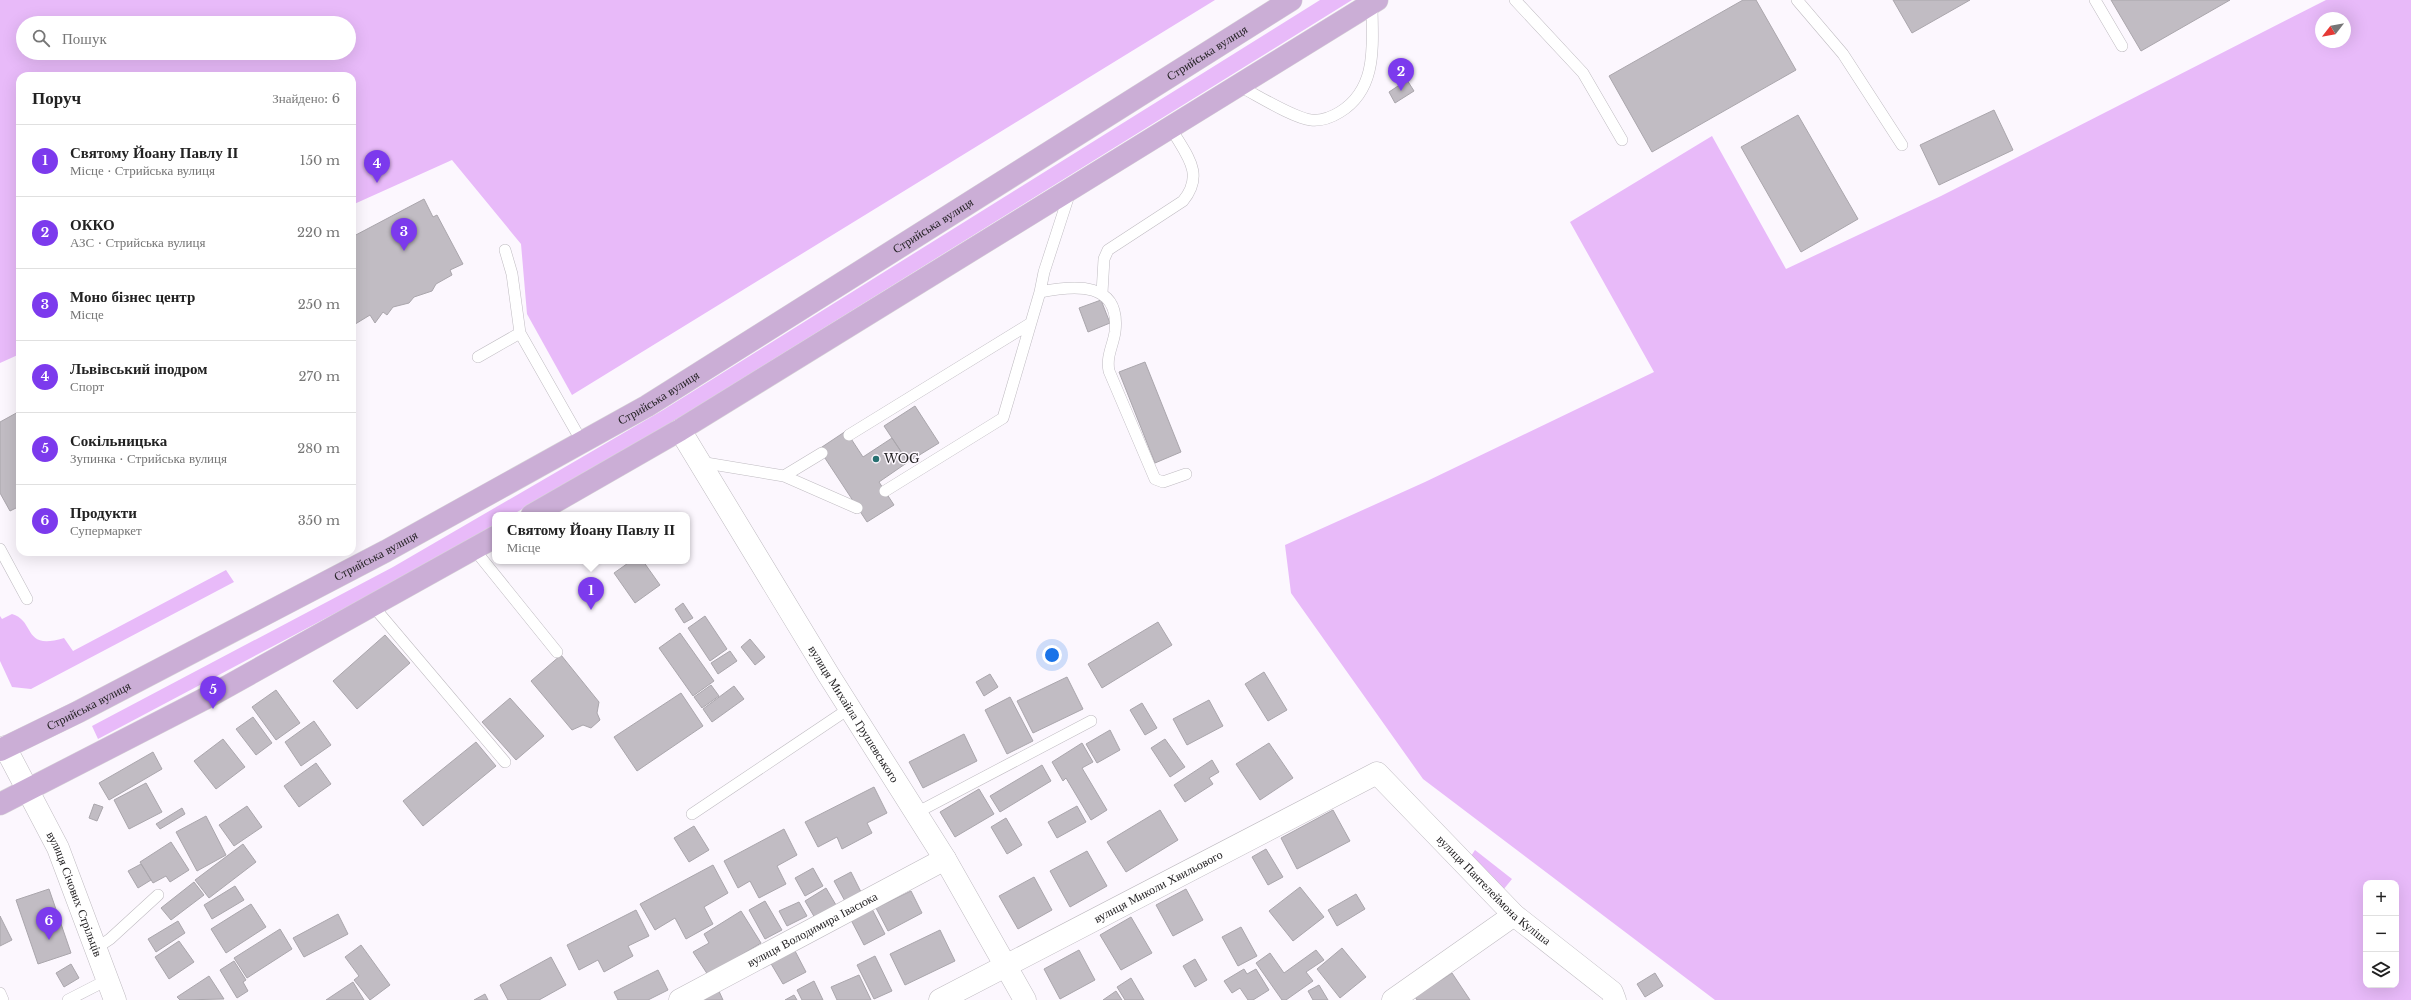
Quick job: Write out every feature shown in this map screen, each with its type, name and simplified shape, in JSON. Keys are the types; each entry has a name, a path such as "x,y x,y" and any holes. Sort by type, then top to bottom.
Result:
{"main road":[{"name":"Стрийська вулиця","path":"2,745 85,708 386,551 647,406 1291,0"},
{"path":"537,512 680,430 1374,2"},
{"path":"0,804 210,696 492,539"}],"street":[{"name":"вулиця Михайла Грушевського","path":"680,430 828,674 945,859 1025,1000"},
{"name":"вулиця Січових Стрільців","path":"2,745 28,790 58,848 115,1000"},
{"name":"вулиця Пантелеймона Куліша","path":"1377,773 1514,915 1612,992 1615,1000"},
{"name":"вулиця Миколи Хвильового","path":"940,1000 1377,773"},
{"name":"вулиця Володимира Івасюка","path":"680,1000 945,859"},
{"path":"1393,1000 1514,915"}],"lane":[{"path":"1515,0 1583,73 1622,140"},
{"path":"1797,0 1843,54 1902,145"},
{"path":"2095,0 2122,46"},
{"path":"1239,86 1312,120 1335,115 1347,108 1358,97 1367,82 1372,63 1374,2"},
{"path":"1102,293 1104,259 1108,250 1182,201 1191,191 1194,179 1193,168 1171,128"},
{"path":"884,491 1003,418 1040,292 1044,272 1071,190"},
{"path":"504,250 512,274 520,333 582,442"},
{"path":"1040,292 1070,286 1102,293 1109,300 1116,319 1115,333 1107,362 1109,371 1154,479 1163,482 1186,474"},
{"path":"849,435 1031,322"},
{"path":"478,357 520,333"},
{"path":"784,476 822,453"},
{"path":"700,462 784,476 857,508"},
{"path":"0,549 27,600"},
{"path":"474,549 557,652"},
{"path":"373,606 505,762"},
{"path":"692,814 850,708"},
{"path":"916,813 1092,721"},
{"path":"95,948 110,939 158,895"},
{"path":"68,1000 107,980"},
{"path":"0,993 3,1000"}],"shaded area":[{"path":"0,0 1215,0 572,395 527,314 521,244 452,160 356,203 356,72 16,72 16,356 0,363"},
{"path":"1320,0 1352,0 671,423 517,512 492,512 492,527 400,579 98,739 92,726 393,567 663,410"},
{"path":"2326,0 2411,0 2411,1000 1715,1000 1423,779 1291,593 1285,545 1425,482 1654,372 1570,222 1712,136 1786,269 1941,196"},
{"path":"226,570 234,582 31,689 12,687 0,661 0,616 2,619 12,614 19,618 35,638 42,641 51,641 64,638 73,651"},
{"path":"1475,850 1512,879 1499,895 1465,865"}],"building":[{"path":"1743,0 1756,0 1796,70 1652,152 1609,76"},
{"path":"1893,0 1970,0 1912,33"},
{"path":"2111,0 2230,0 2141,51"},
{"path":"1407,80 1414,91 1395,103 1389,92"},
{"path":"1994,110 2013,150 1939,185 1920,145"},
{"path":"1798,115 1858,219 1801,252 1741,147"},
{"path":"424,199 433,217 437,215 463,264 450,270 452,275 436,284 432,291 414,297 409,303 393,307 387,315 383,312 375,323 370,315 356,324 356,235"},
{"path":"1101,300 1110,323 1088,332 1079,308"},
{"path":"1145,362 1181,452 1155,463 1119,372"},
{"path":"915,406 939,443 908,462 884,426"},
{"path":"16,413 16,508 10,511 0,493 0,422"},
{"path":"846,431 863,457 892,438 908,462 879,482 894,505 867,522 819,449"},
{"path":"627,564 645,564 660,585 635,603 614,573"},
{"path":"683,603 693,618 684,623 675,609"},
{"path":"705,616 727,649 710,661 688,628"},
{"path":"1158,622 1172,645 1102,688 1088,664"},
{"path":"680,633 714,681 693,696 659,648"},
{"path":"385,635 410,663 357,709 333,681"},
{"path":"750,639 765,657 755,665 741,647"},
{"path":"730,651 737,661 718,674 711,663"},
{"path":"561,655 599,702 597,713 600,720 591,728 583,725 572,730 531,681"},
{"path":"1264,672 1287,710 1268,721 1245,684"},
{"path":"990,674 998,687 984,696 976,682"},
{"path":"1067,677 1083,709 1033,733 1017,701"},
{"path":"711,685 719,696 702,708 694,697"},
{"path":"734,686 744,699 712,722 703,709"},
{"path":"276,690 300,723 276,740 252,707"},
{"path":"681,693 703,726 637,771 614,737"},
{"path":"1010,697 1033,741 1007,754 985,710"},
{"path":"510,698 544,736 516,760 482,722"},
{"path":"1209,700 1223,726 1187,745 1173,719"},
{"path":"1142,703 1157,728 1145,735 1130,710"},
{"path":"253,717 272,743 256,755 236,729"},
{"path":"314,721 331,745 301,766 285,742"},
{"path":"1110,730 1120,750 1097,763 1086,744"},
{"path":"964,734 977,761 923,788 909,762"},
{"path":"223,739 245,767 216,789 194,761"},
{"path":"1165,739 1185,767 1170,777 1151,748"},
{"path":"476,742 496,766 423,826 403,801"},
{"path":"1082,743 1093,762 1082,768 1107,810 1091,820 1066,778 1063,781 1052,762"},
{"path":"1269,743 1293,778 1260,800 1236,764"},
{"path":"153,752 162,769 109,800 99,783"},
{"path":"1212,760 1219,772 1209,778 1213,784 1185,802 1174,785"},
{"path":"316,763 331,784 299,807 284,786"},
{"path":"1042,765 1051,781 1000,812 990,796"},
{"path":"146,783 162,812 129,829 114,800"},
{"path":"874,787 887,813 867,823 872,833 842,849 837,837 818,847 805,822"},
{"path":"979,789 994,814 955,837 940,812"},
{"path":"94,804 103,807 97,821 89,818"},
{"path":"247,806 262,827 234,846 219,825"},
{"path":"1077,806 1086,822 1057,838 1048,822"},
{"path":"182,808 185,814 160,829 156,824"},
{"path":"1160,810 1178,840 1126,872 1107,842"},
{"path":"1333,810 1350,841 1297,869 1281,838"},
{"path":"206,816 226,855 197,871 176,832"},
{"path":"1006,818 1022,845 1007,854 991,827"},
{"path":"694,826 709,850 689,862 674,838"},
{"path":"784,829 797,855 777,866 786,884 759,898 750,881 738,888 724,861"},
{"path":"171,842 189,870 170,882 166,876 153,883 140,862"},
{"path":"243,844 256,862 209,898 195,880"},
{"path":"1266,849 1283,877 1268,885 1252,857"},
{"path":"1087,851 1107,886 1070,907 1050,871"},
{"path":"141,864 151,880 138,888 128,871"},
{"path":"713,865 728,893 704,907 713,924 686,939 675,918 655,930 640,904"},
{"path":"813,868 823,886 805,896 795,878"},
{"path":"851,872 862,894 846,903 834,881"},
{"path":"1034,877 1052,910 1018,929 999,896"},
{"path":"194,882 204,895 171,920 161,908"},
{"path":"235,886 244,900 212,919 204,905"},
{"path":"1300,887 1324,917 1293,941 1269,911"},
{"path":"826,888 836,905 815,918 805,901"},
{"path":"49,889 71,953 38,964 16,900"},
{"path":"1186,889 1203,920 1173,936 1156,905"},
{"path":"911,891 922,913 888,931 876,908"},
{"path":"1356,894 1365,909 1337,926 1328,910"},
{"path":"765,901 782,930 765,939 749,910"},
{"path":"799,902 807,916 787,926 779,911"},
{"path":"251,904 266,927 226,953 211,929"},
{"path":"871,907 885,934 864,945 850,918"},
{"path":"636,910 649,936 628,946 633,956 604,972 598,960 579,970 567,945"},
{"path":"741,911 761,943 708,975 693,952 709,943 704,934"},
{"path":"338,914 348,934 304,957 293,938"},
{"path":"0,916 12,940 0,946"},
{"path":"1131,917 1152,953 1121,970 1100,935"},
{"path":"178,921 185,933 156,952 148,939"},
{"path":"1241,927 1257,956 1238,966 1222,937"},
{"path":"280,929 292,949 247,978 234,958"},
{"path":"940,930 955,961 905,985 890,954"},
{"path":"179,941 194,962 169,979 155,957"},
{"path":"361,945 390,985 370,1000 354,980 359,976 345,957"},
{"path":"1342,948 1366,977 1340,998 1317,969"},
{"path":"794,949 806,972 783,984 770,962"},
{"path":"1079,950 1095,980 1060,999 1044,969"},
{"path":"1316,950 1324,960 1306,972 1313,981 1286,1000 1282,1000 1256,963 1270,953 1284,973"},
{"path":"875,956 892,991 874,999 857,965"},
{"path":"551,957 566,985 539,1000 508,1000 500,985"},
{"path":"1195,959 1207,980 1195,987 1183,966"},
{"path":"234,961 246,980 243,982 248,991 237,998 220,970"},
{"path":"71,964 79,978 64,987 56,973"},
{"path":"1244,969 1247,974 1256,969 1269,990 1253,1000 1248,1000 1240,988 1232,993 1224,981"},
{"path":"658,970 668,990 648,1000 618,1000 614,992"},
{"path":"1452,973 1470,1000 1417,1000 1415,997"},
{"path":"1655,973 1663,986 1645,997 1637,984"},
{"path":"859,975 871,1000 837,1000 831,987"},
{"path":"209,976 224,999 180,1000 177,997"},
{"path":"1131,978 1144,1000 1125,1000 1117,987"},
{"path":"814,981 823,1000 802,1000 797,990"},
{"path":"353,982 364,1000 326,1000"},
{"path":"1319,985 1328,1000 1313,1000 1308,991"},
{"path":"718,989 723,1000 696,1000"},
{"path":"1116,991 1122,1000 1103,1000"},
{"path":"485,994 488,1000 474,1000"},
{"path":"794,995 797,1000 785,1000"}],"place":[{"name":"ОККО","path":"1401,91"},
{"name":"Львівський іподром","path":"377,183"},
{"name":"Моно бізнес центр","path":"404,251"},
{"name":"WOG","path":"876,459"},
{"name":"Святому Йоану Павлу ІІ","path":"591,610"},
{"name":"Сокільницька","path":"213,709"},
{"name":"Продукти","path":"49,940"}]}
